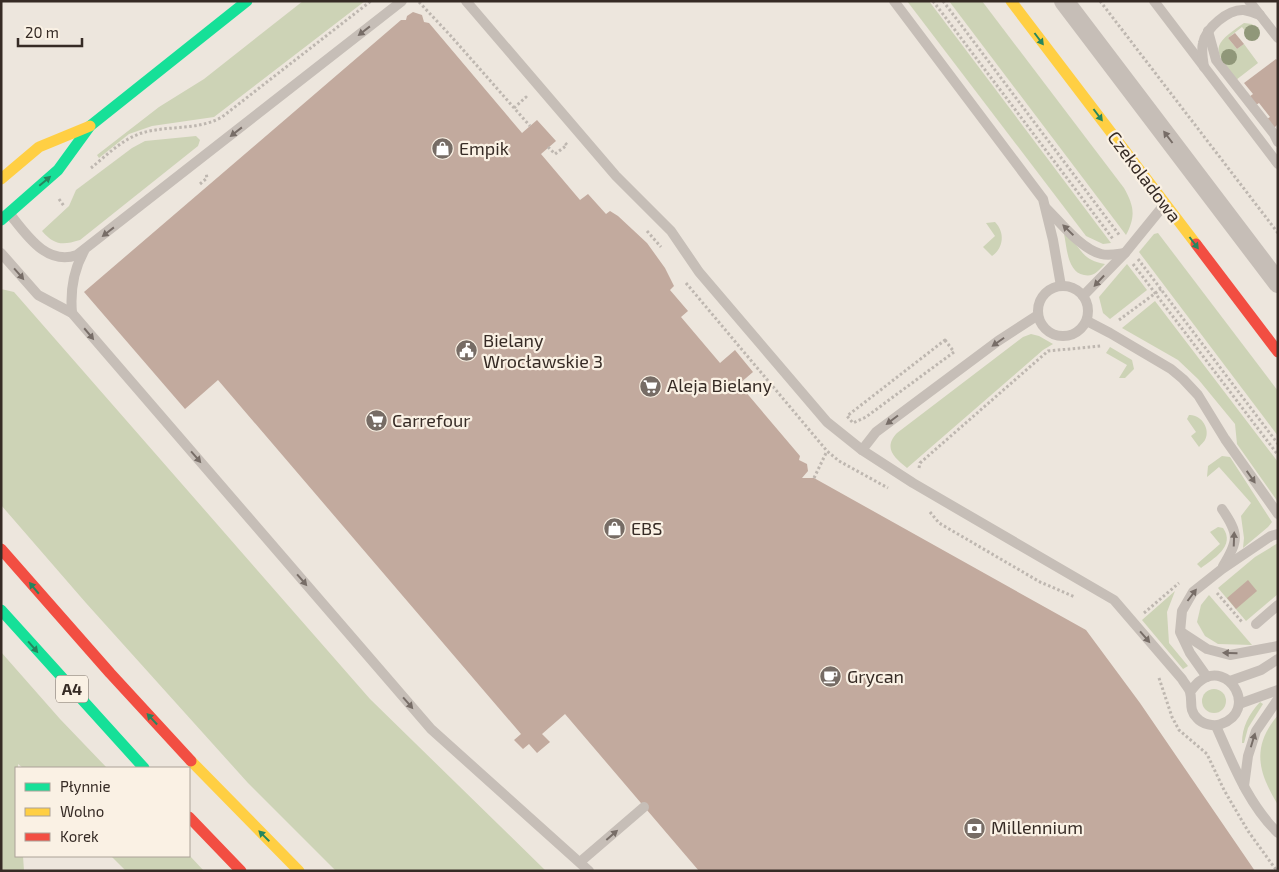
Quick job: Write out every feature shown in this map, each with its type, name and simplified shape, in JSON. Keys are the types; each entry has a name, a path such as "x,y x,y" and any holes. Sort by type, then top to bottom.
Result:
{"main road":[{"path":"4,214 58,170 90,126 247,1"},
{"name":"Czekoladowa","path":"1011,1 1278,352"},
{"path":"1,179 39,147 90,126"},
{"name":"A4","path":"1,549 99,662 228,800 299,871"},
{"name":"A4","path":"1,610 143,767"},
{"path":"190,818 241,871"}],"street":[{"path":"1064,1 1278,283"}],"lane":[{"path":"4,214 46,252 63,258 77,255 402,1"},
{"path":"466,1 616,176 671,231 698,272 813,406 842,435 913,483 1114,600 1182,679 1190,692 1192,710 1202,722 1216,726 1232,718 1237,711 1239,695 1230,681 1223,677 1207,677 1200,681 1190,692"},
{"path":"894,1 1038,191 1046,208 1062,286"},
{"path":"1249,1 1278,38"},
{"path":"1160,3 1204,68 1278,164"},
{"path":"1204,68 1202,56 1203,43 1208,31 1218,21 1233,12 1243,10 1260,14"},
{"path":"1208,31 1216,60 1274,134 1278,142"},
{"path":"1083,296 1127,250 1165,204"},
{"path":"1046,208 1083,245 1092,251 1109,256 1127,250"},
{"path":"72,313 71,290 73,279 84,251"},
{"path":"1,253 38,294 72,313 431,729 589,871"},
{"path":"1069,286 1083,296 1088,308 1087,322 1078,331 1071,335 1054,335 1041,324 1038,307 1046,292 1053,288 1069,286"},
{"path":"862,450 876,432 998,341 1038,315"},
{"path":"1087,322 1110,333 1171,369 1183,379 1198,395 1225,439 1278,514"},
{"path":"1222,509 1231,522 1235,533 1234,549 1222,569"},
{"path":"1207,677 1190,653 1180,632 1182,610 1194,592 1222,569 1271,536 1278,534"},
{"path":"1256,624 1278,605"},
{"path":"1180,632 1206,649 1230,655 1278,646"},
{"path":"1230,681 1261,670 1278,658"},
{"path":"1239,704 1278,690"},
{"path":"1244,787 1248,756 1256,730 1278,699"},
{"path":"1216,726 1244,787 1264,819 1278,833"},
{"path":"580,862 644,807"}],"path":[{"path":"86,172 126,140 141,133 199,126 222,118 372,1"},
{"path":"932,1 1115,242"},
{"path":"943,1 1127,250 1160,289 1278,444"},
{"path":"1100,1 1278,233"},
{"path":"419,2 530,126"},
{"path":"514,108 526,97 532,104"},
{"path":"548,147 555,154 567,145 561,138"},
{"path":"57,198 62,194"},
{"path":"1132,262 1278,455"},
{"path":"1116,323 1160,289"},
{"path":"945,340 954,352 866,417 853,423 847,416 945,340"},
{"path":"918,474 920,463 1048,351 1083,346 1100,347 1103,343"},
{"path":"814,478 827,451"},
{"path":"1136,616 1144,613 1181,581"}],"green space":[{"path":"303,1 365,1 214,117 152,126 129,134 99,158 97,155 159,107 204,79"},
{"path":"907,1 929,1 1111,243 1103,244 1086,236"},
{"path":"949,1 982,1 1124,188 1132,206 1131,222 1126,235"},
{"path":"1244,23 1252,24 1258,31 1250,37 1242,27 1228,38 1237,49 1244,44 1258,63 1236,80 1222,61 1219,48 1225,37"},
{"path":"196,136 200,140 198,146 80,240 69,243 55,242 42,231 69,206 76,190 132,148 145,141"},
{"path":"995,222 1002,235 1002,240 999,249 992,256 983,247 995,236 986,223"},
{"path":"1158,233 1278,391 1278,436 1139,252 1154,234"},
{"path":"1064,234 1070,238 1085,256 1105,264 1093,274 1084,275 1078,273 1071,264"},
{"path":"1127,264 1147,290 1110,319 1103,313 1099,297"},
{"path":"1,289 14,292 370,699 546,871 336,871 248,783 86,603 1,505"},
{"path":"1155,301 1278,462 1278,502 1237,444 1235,424 1198,379 1178,360 1122,328"},
{"path":"1031,334 1053,344 1043,350 907,468 894,456 891,443 897,433 1023,337"},
{"path":"1110,347 1132,360 1134,369 1125,378 1119,378 1127,365 1106,353"},
{"path":"1189,415 1197,417 1206,427 1207,436 1199,447 1191,436 1196,432 1187,419"},
{"path":"1222,456 1230,457 1272,522 1243,548 1244,538 1241,516 1251,503 1219,467 1207,477 1208,466"},
{"path":"1218,527 1223,528 1226,535 1227,541 1225,546 1217,556 1201,568 1197,564 1220,544 1210,532"},
{"path":"1278,543 1278,594 1246,621 1218,588 1255,557"},
{"path":"1175,591 1167,612 1169,643 1188,666 1183,669 1142,620"},
{"path":"1209,595 1252,645 1218,644 1205,636 1197,622 1201,605"},
{"path":"1,652 60,719 106,767 22,767 18,764 18,767 15,767 15,857 23,857 24,871 1,871"},
{"path":"1214,689 1222,693 1226,701 1222,709 1214,713 1206,709 1202,701 1206,693"},
{"path":"1260,702 1263,704 1248,728 1244,743 1242,743 1247,721"},
{"path":"1278,715 1278,805 1266,782 1260,760 1264,738"},
{"path":"190,856 204,871 126,871 112,857"}],"building":[{"path":"413,12 422,15 424,22 429,23 522,133 537,120 556,141 541,154 580,200 588,194 606,214 610,211 618,216 647,243 665,268 674,286 670,290 688,311 681,317 720,363 735,350 753,372 739,384 800,456 799,460 807,464 808,471 802,478 814,478 1086,630 1140,703 1255,871 699,871 565,714 542,734 550,742 537,753 529,744 523,749 514,740 521,734 218,380 185,409 84,292 401,20 406,20 407,16"},
{"path":"1235,33 1244,44 1237,49 1228,38"},
{"path":"1276,59 1278,61 1278,127 1277,125 1274,128 1267,119 1270,117 1259,103 1256,105 1249,97 1253,94 1244,83"},
{"path":"1248,580 1257,591 1236,609 1227,598"}],"traffic: fast":[{"path":"1,220 58,170 90,126 247,1"},
{"path":"1,610 143,767"}],"traffic: slow":[{"path":"1011,1 1196,244"},
{"path":"1,179 39,147 90,126"},
{"path":"191,761 299,871"}],"traffic: jam":[{"path":"1196,244 1278,352"},
{"path":"1,549 110,673 191,761"},
{"path":"190,818 241,871"}],"place":[{"name":"Empik","path":"443,149"},
{"name":"Bielany Wrocławskie 3","path":"467,351"},
{"name":"Aleja Bielany","path":"651,386"},
{"name":"Carrefour","path":"376,421"},
{"name":"EBS","path":"615,529"},
{"name":"Grycan","path":"831,677"},
{"name":"Millennium","path":"975,828"}]}
